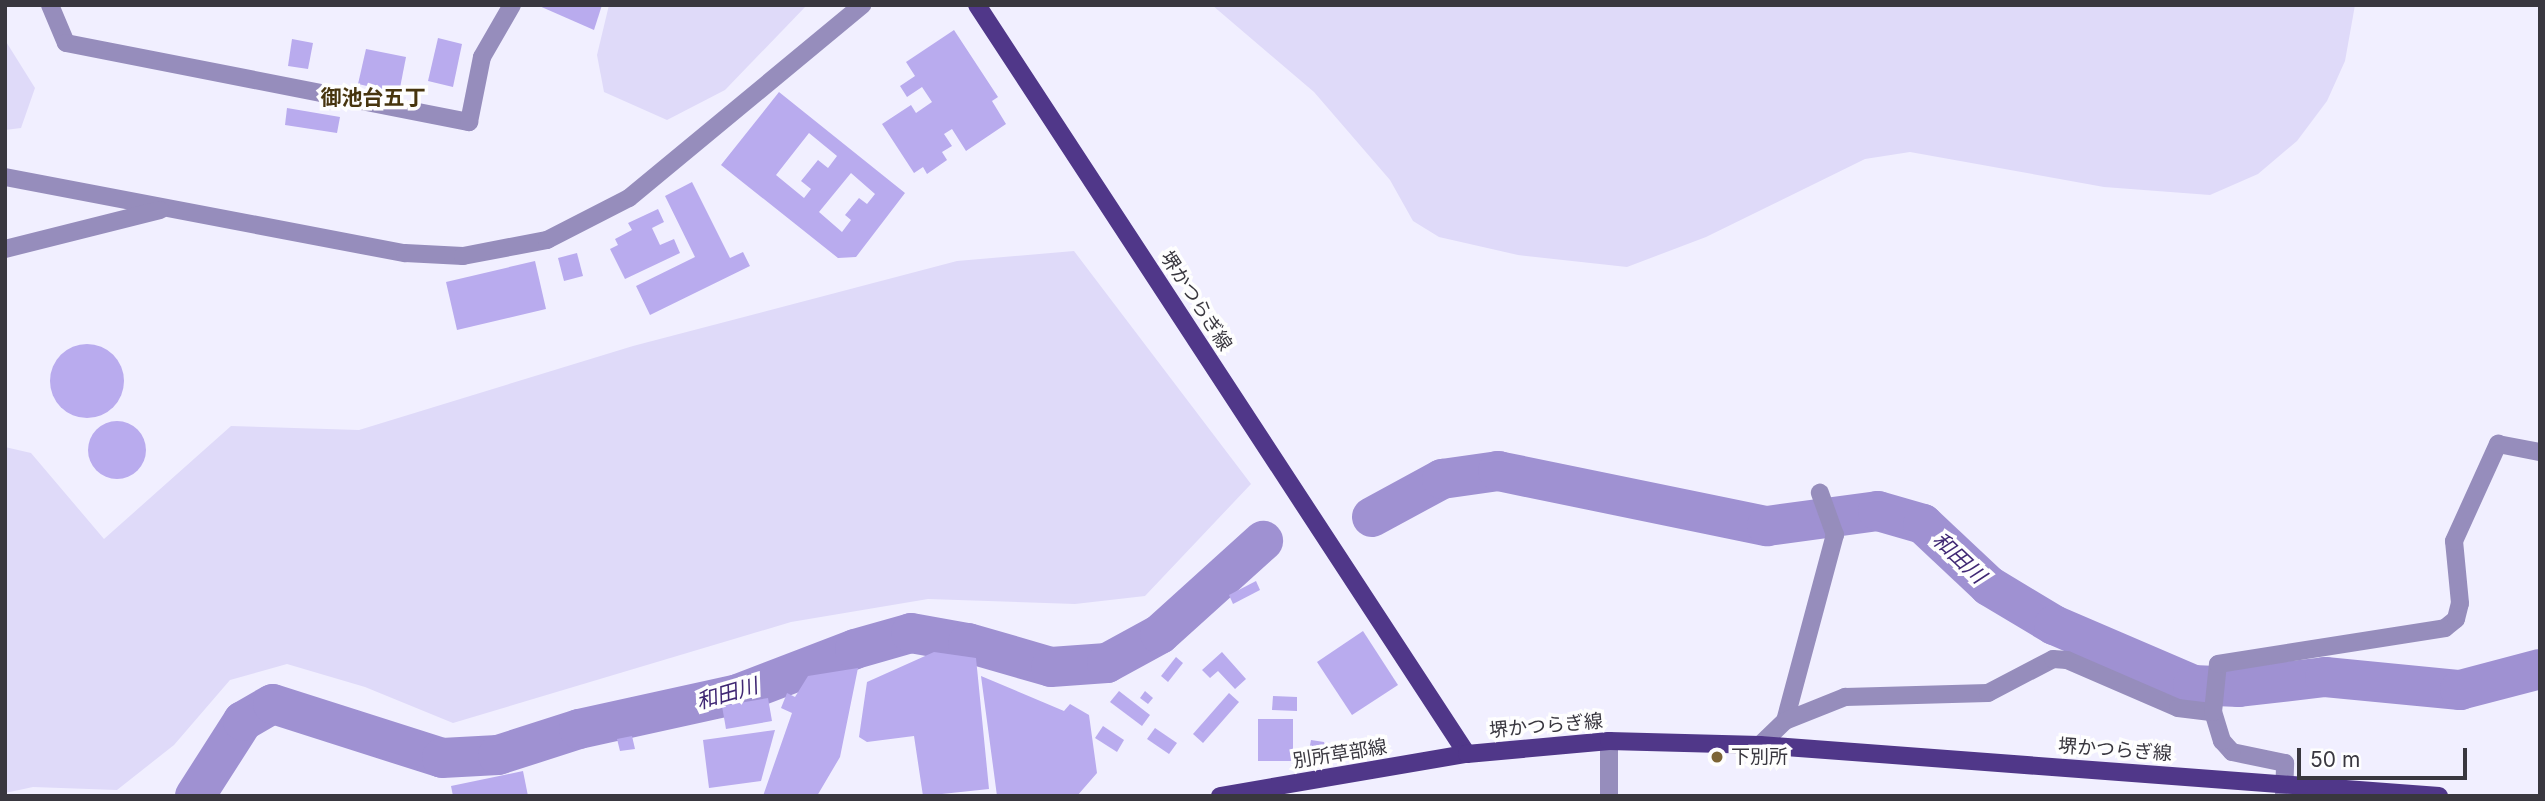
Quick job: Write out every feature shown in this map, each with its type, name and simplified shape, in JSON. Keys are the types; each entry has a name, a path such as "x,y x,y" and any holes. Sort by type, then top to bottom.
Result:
{"main road":[{"name":"堺かつらぎ線","path":"977,5 1467,754 1609,741 1760,745 2286,790 2439,796"},
{"name":"別所草部線","path":"1220,796 1313,788 1467,754"}],"street":[{"path":"50,5 66,43 469,122 482,57 512,5"},
{"path":"5,177 405,253 463,257 547,240 629,198 862,5"},
{"path":"5,249 167,208"},
{"path":"2286,790 2285,763 2232,752 2222,741 2213,712 2218,664 2445,628 2456,619 2460,603 2454,541 2498,444 2540,452"},
{"path":"1785,721 1835,535 1820,493"},
{"path":"1760,745 1785,721 1845,697 1988,692 2053,659 2067,660 2178,708 2213,712"},
{"path":"1609,741 1609,796"}],"shaded area":[{"path":"609,5 807,5 725,90 667,120 604,92 597,55"},
{"path":"1212,5 2355,5 2345,61 2327,101 2297,141 2258,174 2210,195 2104,187 1910,152 1865,159 1706,237 1627,267 1518,255 1439,237 1413,221 1390,180 1314,92"},
{"path":"5,40 35,88 21,128 5,130"},
{"path":"1074,251 1251,484 1145,596 1075,604 928,599 791,622 453,723 365,687 287,664 230,680 174,745 117,790 33,787 5,793 5,447 31,453 104,539 231,426 359,430 633,346 957,261"}],"building":[{"path":"537,5 602,5 594,30"},
{"path":"954,30 998,97 992,101 1006,124 966,151 952,129 944,134 952,146 942,152 947,160 927,174 923,167 914,173 882,124 911,105 916,113 932,102 922,87 907,97 900,86 915,76 906,62"},
{"path":"438,38 462,44 453,87 428,81"},
{"path":"292,39 313,43 308,69 288,66"},
{"path":"366,49 406,57 399,93 358,84"},
{"path":"779,92 905,193 856,257 838,258 721,165","holes":["809,133 837,156 828,168 818,160 801,181 811,189 804,198 776,175","851,173 875,194 867,204 859,198 845,215 851,220 842,232 819,212"]},
{"path":"287,108 340,117 337,133 285,125"},
{"path":"692,182 730,258 743,252 750,266 650,315 636,286 695,257 665,196"},
{"path":"658,209 664,222 652,228 660,245 674,239 680,253 625,279 610,249 618,245 615,239 632,230 628,223"},
{"path":"577,253 583,276 564,281 558,258"},
{"path":"535,261 546,309 457,330 446,282"},
{"path":"87,344 101,347 113,355 121,367 124,381 121,395 113,407 101,415 87,418 73,415 61,407 53,395 50,381 53,367 61,355 73,347"},
{"path":"117,421 138,429 146,450 138,471 117,479 96,471 88,450 96,429"},
{"path":"1256,581 1260,590 1233,604 1229,595"},
{"path":"1363,631 1398,685 1352,715 1317,662"},
{"path":"934,652 976,658 989,789 923,796 914,736 867,742 859,737 867,682"},
{"path":"1222,652 1246,679 1235,689 1218,671 1210,678 1202,670"},
{"path":"1176,657 1183,663 1168,682 1161,676"},
{"path":"858,668 840,757 817,796 763,796 792,713 781,708 787,693 795,697 808,676"},
{"path":"981,676 1064,711 1070,704 1089,715 1097,773 1077,796 997,796"},
{"path":"1119,691 1150,715 1142,726 1110,702"},
{"path":"1145,691 1153,698 1148,704 1140,698"},
{"path":"1229,693 1239,702 1203,743 1193,734"},
{"path":"1273,696 1297,697 1297,711 1272,710"},
{"path":"768,698 772,721 726,729 722,706"},
{"path":"1258,719 1293,719 1293,761 1258,761"},
{"path":"1103,726 1124,740 1117,752 1095,738"},
{"path":"1155,728 1177,743 1169,754 1147,739"},
{"path":"775,730 761,781 709,788 703,740"},
{"path":"632,736 635,749 620,751 617,739"},
{"path":"1311,740 1324,742 1331,763 1306,766"},
{"path":"523,771 528,796 453,796 451,786"}],"waterway":[{"name":"和田川","path":"1372,517 1442,479 1498,471 1767,526 1878,511 1923,524 1989,586 2054,625 2193,685 2239,687 2325,677 2460,690 2540,669"},
{"name":"和田川","path":"195,796 243,721 273,704 442,758 498,755 579,729 738,694 855,649 911,633 968,643 1051,667 1107,663 1160,634 1263,541"}],"place":[{"name":"下別所","path":"1717,757"}],"district":[{"name":"御池台五丁","path":"373,98"}]}
